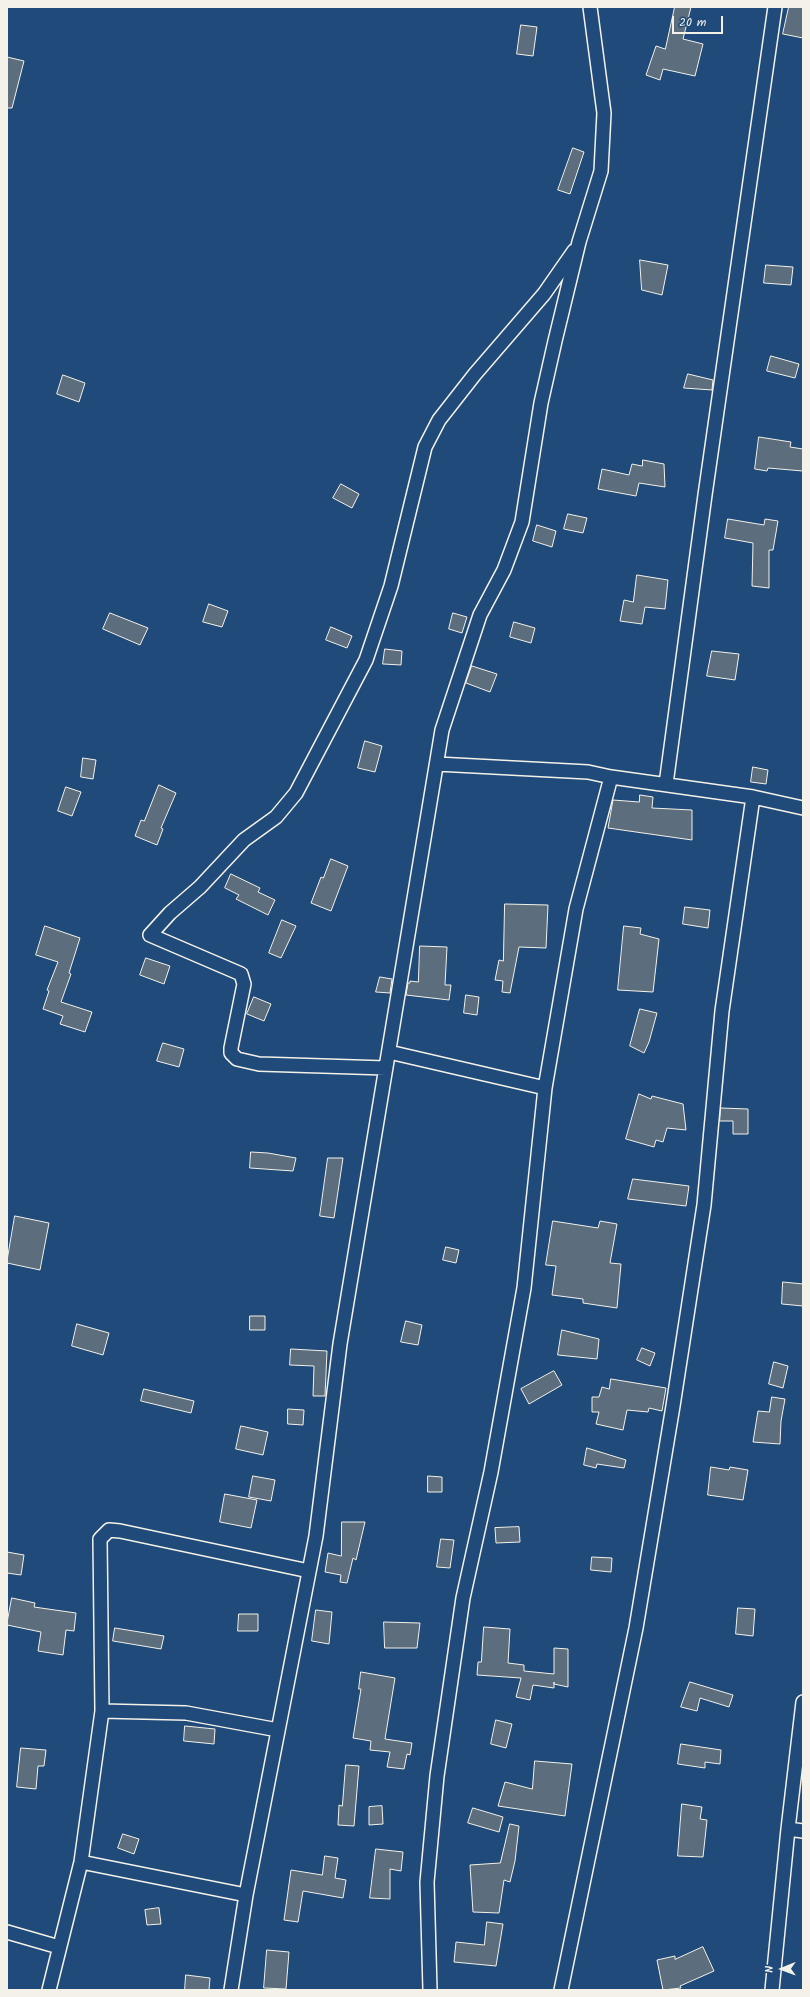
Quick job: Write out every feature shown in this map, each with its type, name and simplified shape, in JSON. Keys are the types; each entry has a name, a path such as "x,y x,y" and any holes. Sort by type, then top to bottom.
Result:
{"street":[{"path":"231,1990 246,1895 316,1536 340,1344 442,730 480,615 504,570 522,522 541,403 579,242 601,171 604,113 590,7"},
{"path":"666,784 705,495 775,7"},
{"path":"386,1068 259,1064 237,1059 231,1053 231,1048 244,984 241,974 150,935 170,913 200,887 244,840 276,817 296,793 366,660 390,586 425,447 439,420 475,374 544,294 579,242"},
{"path":"437,764 588,772 611,778 666,784 753,797 803,808"},
{"path":"430,1990 427,1882 438,1776 462,1598 491,1472 524,1288 544,1088 576,909 611,778"},
{"path":"561,1990 636,1628 673,1406 704,1205 722,1011 753,797"},
{"path":"389,1052 544,1088"},
{"path":"49,1990 81,1862 102,1711 100,1538 109,1530 120,1531 309,1571"},
{"path":"772,1990 788,1829 803,1702"},
{"path":"102,1711 186,1713 278,1730"},
{"path":"788,1829 803,1831"},
{"path":"81,1862 246,1895"},
{"path":"7,1932 59,1947"}],"building":[{"path":"675,7 691,7 683,39 703,44 695,76 663,69 660,80 646,75 656,46 665,49"},
{"path":"789,7 803,7 803,38 783,34"},
{"path":"521,25 537,27 533,56 517,54"},
{"path":"7,57 24,61 12,108 7,108"},
{"path":"573,148 584,152 570,194 558,190"},
{"path":"640,260 668,265 662,295 642,290"},
{"path":"766,265 793,267 791,285 764,283"},
{"path":"771,356 799,364 795,378 767,371"},
{"path":"688,374 713,380 712,390 684,388"},
{"path":"63,375 85,383 79,402 57,394"},
{"path":"759,437 791,442 790,447 803,449 803,471 768,468 767,471 755,469"},
{"path":"643,460 664,464 665,487 639,483 636,496 598,489 602,469 629,475 632,464 642,466"},
{"path":"341,484 359,494 352,508 333,498"},
{"path":"568,514 587,518 583,533 564,529"},
{"path":"728,519 764,525 765,519 778,521 773,550 769,550 769,588 752,586 753,543 725,538"},
{"path":"537,525 556,531 552,547 533,541"},
{"path":"637,575 668,580 665,609 645,607 642,624 620,621 624,600 633,602"},
{"path":"209,604 228,611 222,627 203,622"},
{"path":"110,613 148,628 140,645 103,629"},
{"path":"453,613 467,617 462,633 449,629"},
{"path":"514,622 535,628 531,643 510,637"},
{"path":"331,627 352,636 347,648 326,640"},
{"path":"385,649 402,651 401,665 383,664"},
{"path":"712,651 739,654 735,680 707,676"},
{"path":"472,666 497,674 490,692 466,683"},
{"path":"365,741 382,746 375,772 358,768"},
{"path":"83,758 96,760 93,779 81,777"},
{"path":"753,767 768,770 766,784 751,782"},
{"path":"159,785 176,793 161,828 163,829 157,845 135,836 141,820 144,821"},
{"path":"66,787 81,792 72,816 58,811"},
{"path":"640,795 653,797 652,808 692,810 692,840 608,828 613,800 639,802"},
{"path":"331,859 348,866 331,911 311,903 321,877 323,878"},
{"path":"231,874 260,888 258,892 275,900 268,915 236,899 239,895 225,888"},
{"path":"505,904 548,905 546,948 519,947 510,993 502,992 503,981 495,980 499,960 503,961"},
{"path":"685,907 710,910 708,928 683,924"},
{"path":"282,920 296,926 281,958 269,953"},
{"path":"45,926 80,938 69,973 71,974 61,1002 92,1012 85,1032 60,1024 63,1016 43,1009 49,991 47,990 58,962 36,955"},
{"path":"624,926 641,928 640,934 659,939 653,992 618,990"},
{"path":"420,946 447,947 445,985 451,985 449,1000 406,995 408,983 410,983 410,981 418,982"},
{"path":"146,958 170,966 164,984 140,975"},
{"path":"380,977 392,979 390,993 376,992"},
{"path":"466,995 479,997 477,1015 464,1013"},
{"path":"254,997 271,1004 264,1021 247,1014"},
{"path":"640,1009 657,1013 649,1042 644,1053 630,1046"},
{"path":"163,1043 184,1049 179,1067 157,1061"},
{"path":"639,1094 651,1099 652,1096 683,1104 686,1130 667,1128 663,1142 656,1140 654,1147 626,1139"},
{"path":"721,1108 748,1109 748,1134 733,1134 733,1121 720,1121"},
{"path":"251,1152 268,1153 296,1158 293,1171 250,1168"},
{"path":"328,1158 343,1158 334,1218 320,1216"},
{"path":"633,1179 689,1186 686,1206 628,1199"},
{"path":"15,1216 49,1223 40,1270 7,1263"},
{"path":"553,1221 598,1228 600,1221 617,1224 610,1263 621,1264 617,1308 583,1303 583,1299 552,1295 556,1266 546,1265"},
{"path":"446,1247 459,1250 456,1263 443,1260"},
{"path":"783,1282 803,1284 803,1306 782,1304"},
{"path":"250,1316 265,1316 265,1330 250,1330"},
{"path":"406,1321 422,1325 418,1345 401,1342"},
{"path":"77,1324 109,1333 103,1355 72,1346"},
{"path":"562,1330 599,1339 597,1359 558,1355"},
{"path":"642,1348 655,1353 650,1366 637,1360"},
{"path":"291,1349 327,1351 325,1396 313,1396 314,1366 290,1365"},
{"path":"774,1362 788,1366 783,1388 769,1384"},
{"path":"554,1371 562,1385 529,1404 521,1389"},
{"path":"611,1379 666,1388 662,1411 649,1408 648,1412 627,1410 623,1430 596,1424 599,1412 592,1412 592,1397 599,1397 602,1387 609,1389"},
{"path":"144,1389 194,1401 191,1413 141,1401"},
{"path":"772,1397 785,1399 781,1421 780,1444 753,1442 758,1411 769,1412"},
{"path":"288,1409 304,1410 303,1425 288,1424"},
{"path":"241,1426 268,1432 263,1455 236,1449"},
{"path":"587,1448 626,1460 624,1468 597,1464 596,1468 584,1465"},
{"path":"711,1467 729,1470 730,1467 748,1470 743,1500 708,1495"},
{"path":"253,1476 275,1480 271,1501 249,1497"},
{"path":"428,1476 442,1477 442,1492 428,1492"},
{"path":"225,1494 257,1500 251,1528 220,1522"},
{"path":"342,1522 365,1522 356,1560 353,1558 347,1583 340,1582 341,1575 325,1572 328,1553 341,1556"},
{"path":"519,1527 520,1542 496,1543 495,1528"},
{"path":"441,1539 454,1540 450,1568 437,1567"},
{"path":"7,1552 24,1555 21,1575 7,1573"},
{"path":"592,1557 612,1558 611,1572 591,1570"},
{"path":"12,1598 35,1603 34,1607 76,1613 74,1631 66,1630 63,1655 38,1651 41,1632 7,1625"},
{"path":"738,1608 755,1609 753,1636 736,1634"},
{"path":"316,1610 332,1612 329,1644 312,1641"},
{"path":"239,1614 258,1614 258,1631 238,1631"},
{"path":"384,1622 420,1623 417,1648 385,1648"},
{"path":"484,1627 510,1629 508,1663 524,1665 524,1671 554,1674 554,1648 568,1649 568,1687 554,1684 554,1688 533,1685 530,1700 516,1697 521,1678 477,1675 478,1662 481,1662"},
{"path":"115,1628 164,1636 161,1649 113,1641"},
{"path":"361,1672 395,1678 385,1739 412,1743 410,1755 407,1754 404,1769 387,1767 390,1752 370,1750 371,1741 353,1738 361,1689 359,1689"},
{"path":"690,1682 733,1695 729,1707 700,1698 697,1711 681,1707"},
{"path":"496,1720 512,1724 506,1748 491,1744"},
{"path":"185,1726 215,1729 214,1744 184,1741"},
{"path":"681,1744 721,1750 720,1764 705,1762 705,1768 678,1764"},
{"path":"21,1748 46,1750 44,1766 38,1766 36,1789 17,1787"},
{"path":"535,1761 572,1764 565,1816 498,1806 505,1782 532,1789"},
{"path":"346,1765 359,1766 354,1826 338,1825 339,1805 342,1806"},
{"path":"682,1804 702,1807 700,1819 707,1820 703,1857 678,1856"},
{"path":"382,1806 383,1824 369,1825 369,1807"},
{"path":"473,1808 503,1817 499,1832 468,1823"},
{"path":"510,1824 519,1826 515,1861 510,1882 504,1880 499,1913 473,1912 470,1865 500,1863"},
{"path":"123,1834 139,1839 134,1854 118,1848"},
{"path":"376,1849 403,1852 401,1871 390,1869 390,1899 370,1898"},
{"path":"325,1856 338,1858 335,1878 346,1880 343,1898 303,1891 298,1922 284,1920 291,1870 322,1875"},
{"path":"159,1908 161,1924 147,1925 145,1910"},
{"path":"487,1922 503,1924 496,1966 454,1962 456,1942 484,1945"},
{"path":"703,1947 714,1971 680,1986 681,1988 663,1990 657,1960 675,1956 675,1959"},
{"path":"267,1950 289,1952 286,1989 264,1988"},
{"path":"186,1975 210,1978 209,1990 185,1990"}]}
